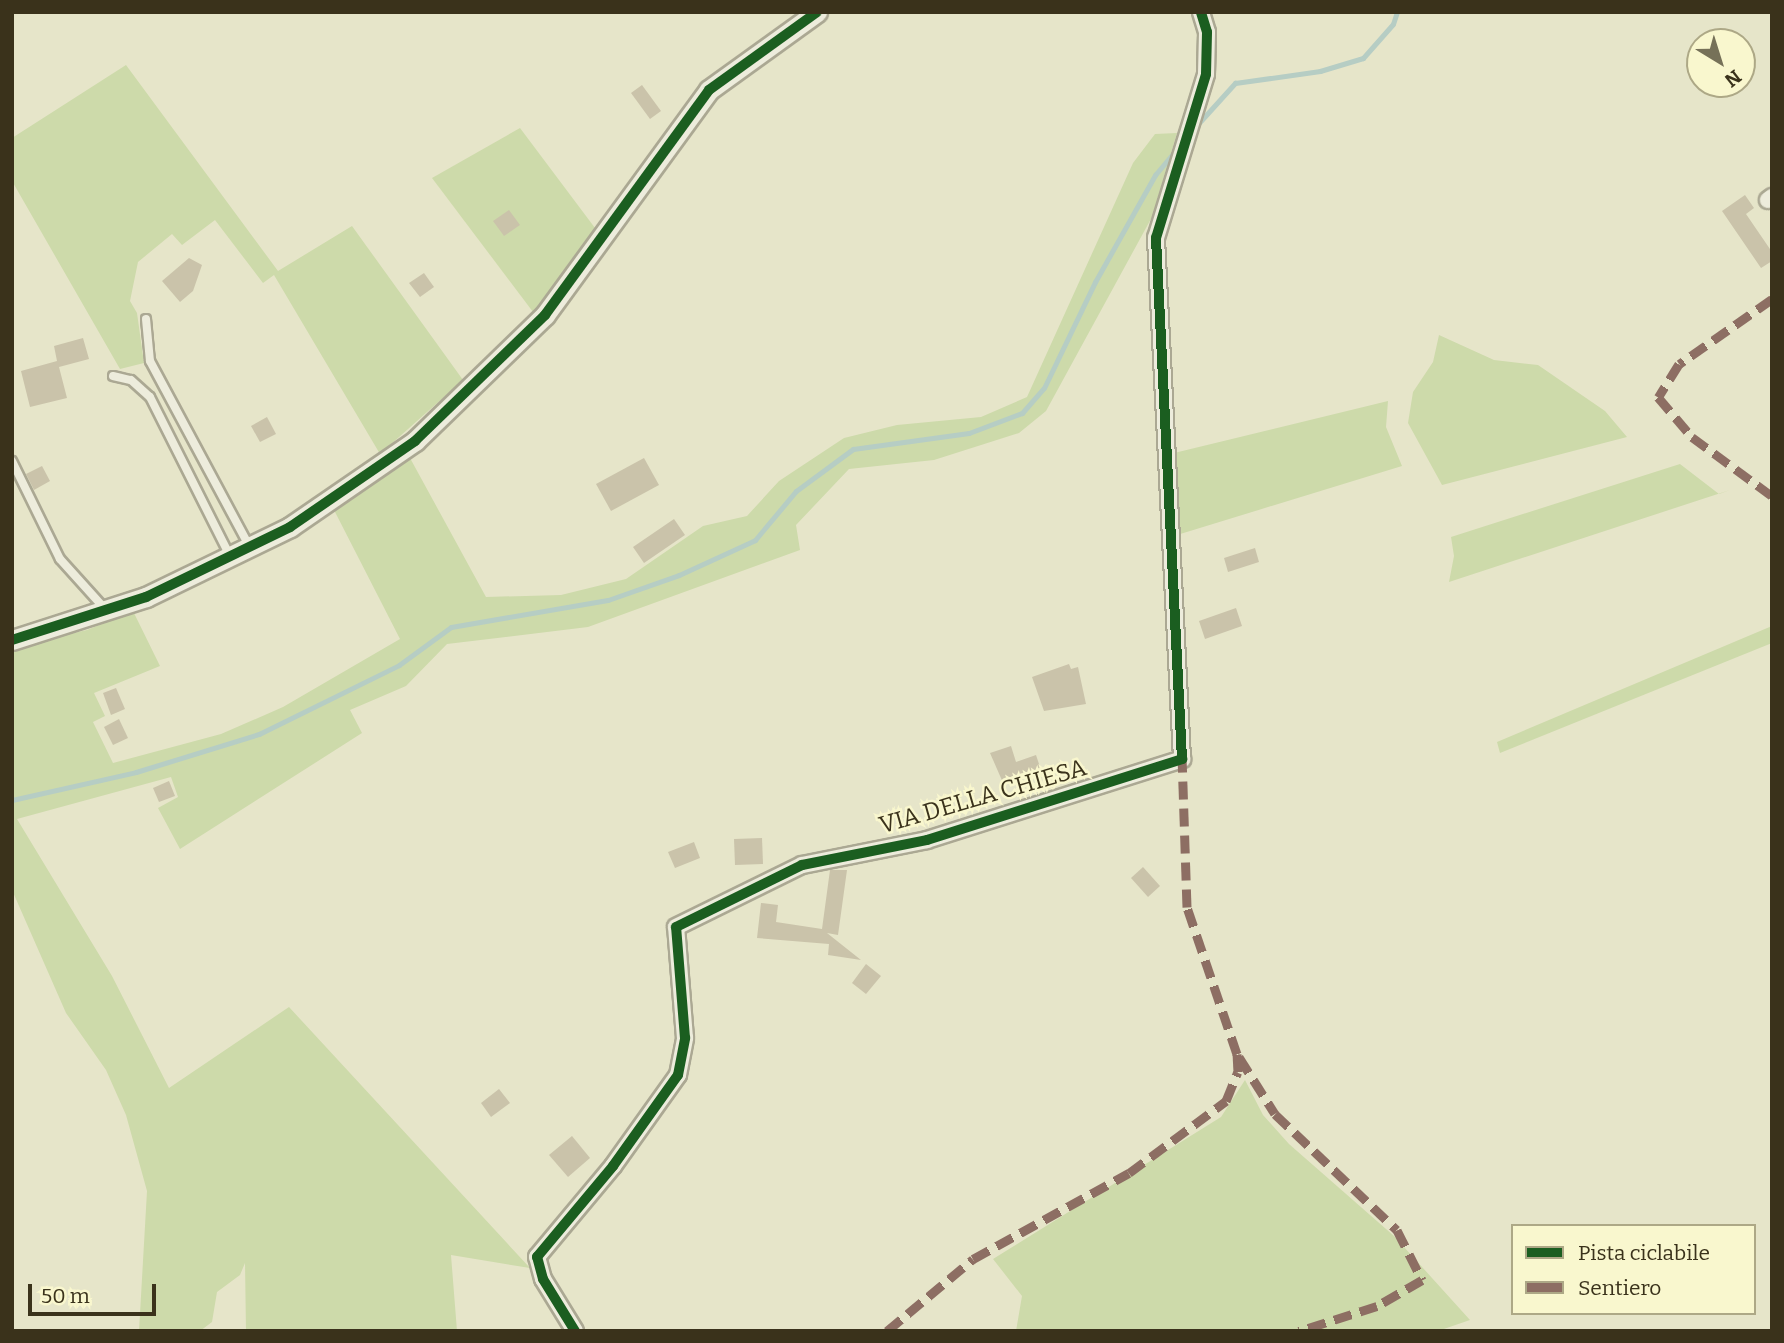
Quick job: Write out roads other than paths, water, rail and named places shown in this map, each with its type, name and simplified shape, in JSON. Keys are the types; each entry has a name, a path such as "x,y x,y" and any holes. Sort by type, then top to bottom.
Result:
{"street":[{"path":"12,640 107,611 290,527 415,441 545,315 709,90 817,12"},
{"name":"VIA DELLA CHIESA","path":"575,1331 543,1279 537,1257 678,1075 685,1038 676,927 802,865 927,840 1182,759 1155,266 1159,219 1209,59 1201,12"}],"lane":[{"path":"146,319 150,361 249,547"},
{"path":"113,376 131,380 150,397 230,556"},
{"path":"12,461 60,559 107,611"}],"waterway":[{"path":"1197,125 1235,83 1320,71 1363,58 1393,24 1397,12"},
{"path":"12,800 136,772 259,734 399,665 451,627 608,600 679,575 755,540 796,491 853,449 969,433 1022,413 1044,388 1095,282 1155,175 1177,149"}]}
